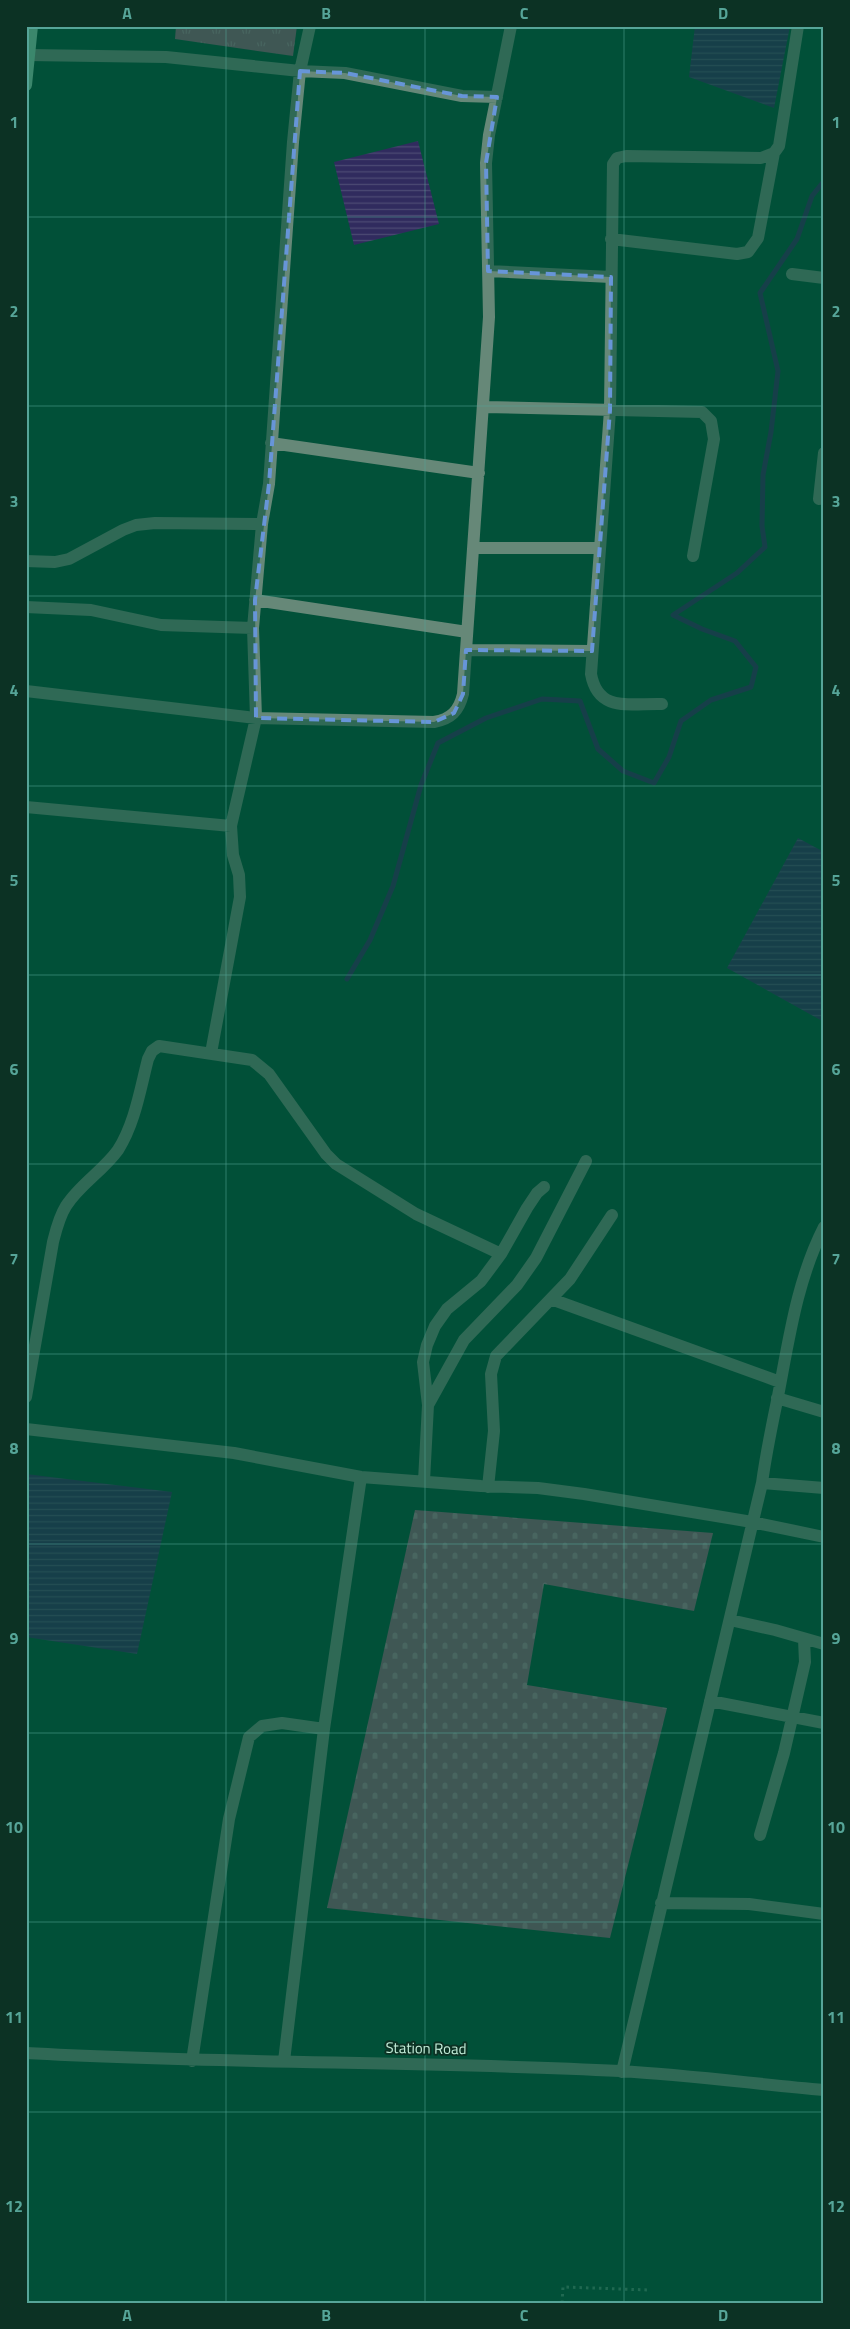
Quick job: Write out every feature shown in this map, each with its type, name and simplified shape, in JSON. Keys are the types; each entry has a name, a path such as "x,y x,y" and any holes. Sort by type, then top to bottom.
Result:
{"main road":[{"path":"26,84 32,26"}],"street":[{"path":"211,1052 240,897 239,875 233,855 231,826 256,718 253,628 255,600 262,524 268,484 293,142 300,71 310,26"},
{"path":"26,691 256,718 434,722 446,720 460,706 463,694 489,316 486,163 512,26"},
{"path":"662,704 610,703 600,697 593,686 591,674 610,410 613,164 617,158 761,158 774,152 779,146 798,26"},
{"path":"28,55 166,57 300,71 345,73 462,96 497,97"},
{"path":"611,239 737,254 748,252 758,238 774,152"},
{"path":"488,271 611,277"},
{"path":"792,274 824,278"},
{"path":"484,407 702,412 711,421 714,438 693,556"},
{"path":"271,443 479,473"},
{"path":"818,500 824,453"},
{"path":"26,561 55,562 69,559 123,530 136,525 155,522 262,524"},
{"path":"473,548 600,548"},
{"path":"255,600 467,632"},
{"path":"26,607 91,610 161,625 253,628"},
{"path":"466,650 592,651"},
{"path":"26,807 231,826"},
{"path":"26,1397 53,1242 66,1206 82,1187 111,1159 119,1147 133,1117 148,1059 152,1051 159,1046 246,1058 262,1066 270,1074 326,1154 336,1164 416,1214 501,1254"},
{"path":"428,1405 464,1340 517,1285 536,1258 586,1161"},
{"path":"424,1481 428,1405 423,1362 427,1345 435,1326 447,1310 481,1281 501,1254 527,1208 537,1193 544,1187"},
{"path":"488,1487 494,1431 491,1374 496,1356 551,1298 586,1257 612,1216"},
{"path":"622,2072 762,1483 767,1445 788,1332 802,1282 824,1227"},
{"path":"551,1298 780,1382"},
{"path":"777,1398 824,1412"},
{"path":"26,1429 234,1453 361,1477 488,1487 538,1488 584,1494 752,1522 824,1537"},
{"path":"284,2061 324,1729 361,1477"},
{"path":"762,1483 824,1488"},
{"path":"730,1620 824,1644"},
{"path":"760,1835 784,1752 805,1662 804,1639"},
{"path":"710,1701 824,1722"},
{"path":"192,2061 229,1819 249,1737 262,1726 282,1722 324,1729"},
{"path":"661,1903 749,1904 824,1914"},
{"name":"Station Road","path":"26,2053 192,2061 427,2064 622,2072 824,2090"}],"path":[{"path":"562,2303 563,2287 649,2290"}],"highlighted area":[{"path":"300,71 345,73 462,96 497,97 486,163 488,271 611,277 610,410 592,651 466,650 463,694 454,713 434,722 256,718 255,600 269,484"}],"green space":[{"path":"176,26 297,26 293,56 175,39"},
{"path":"415,1510 713,1533 694,1611 544,1584 527,1685 667,1708 610,1938 327,1908"}],"shaded area":[{"path":"695,26 790,26 774,108 689,77"},
{"path":"418,141 439,224 354,245 334,162"},
{"path":"798,838 824,852 824,1022 727,968"},
{"path":"26,1474 172,1492 137,1654 26,1637"}],"waterway":[{"path":"347,979 370,940 393,886 421,785 438,743 486,718 542,699 580,701 598,749 623,771 654,783 669,757 681,721 711,700 751,687 756,667 735,641 702,629 673,615 737,573 765,547 762,526 763,475 771,432 778,371 760,293 797,239 812,196 824,181"}]}
